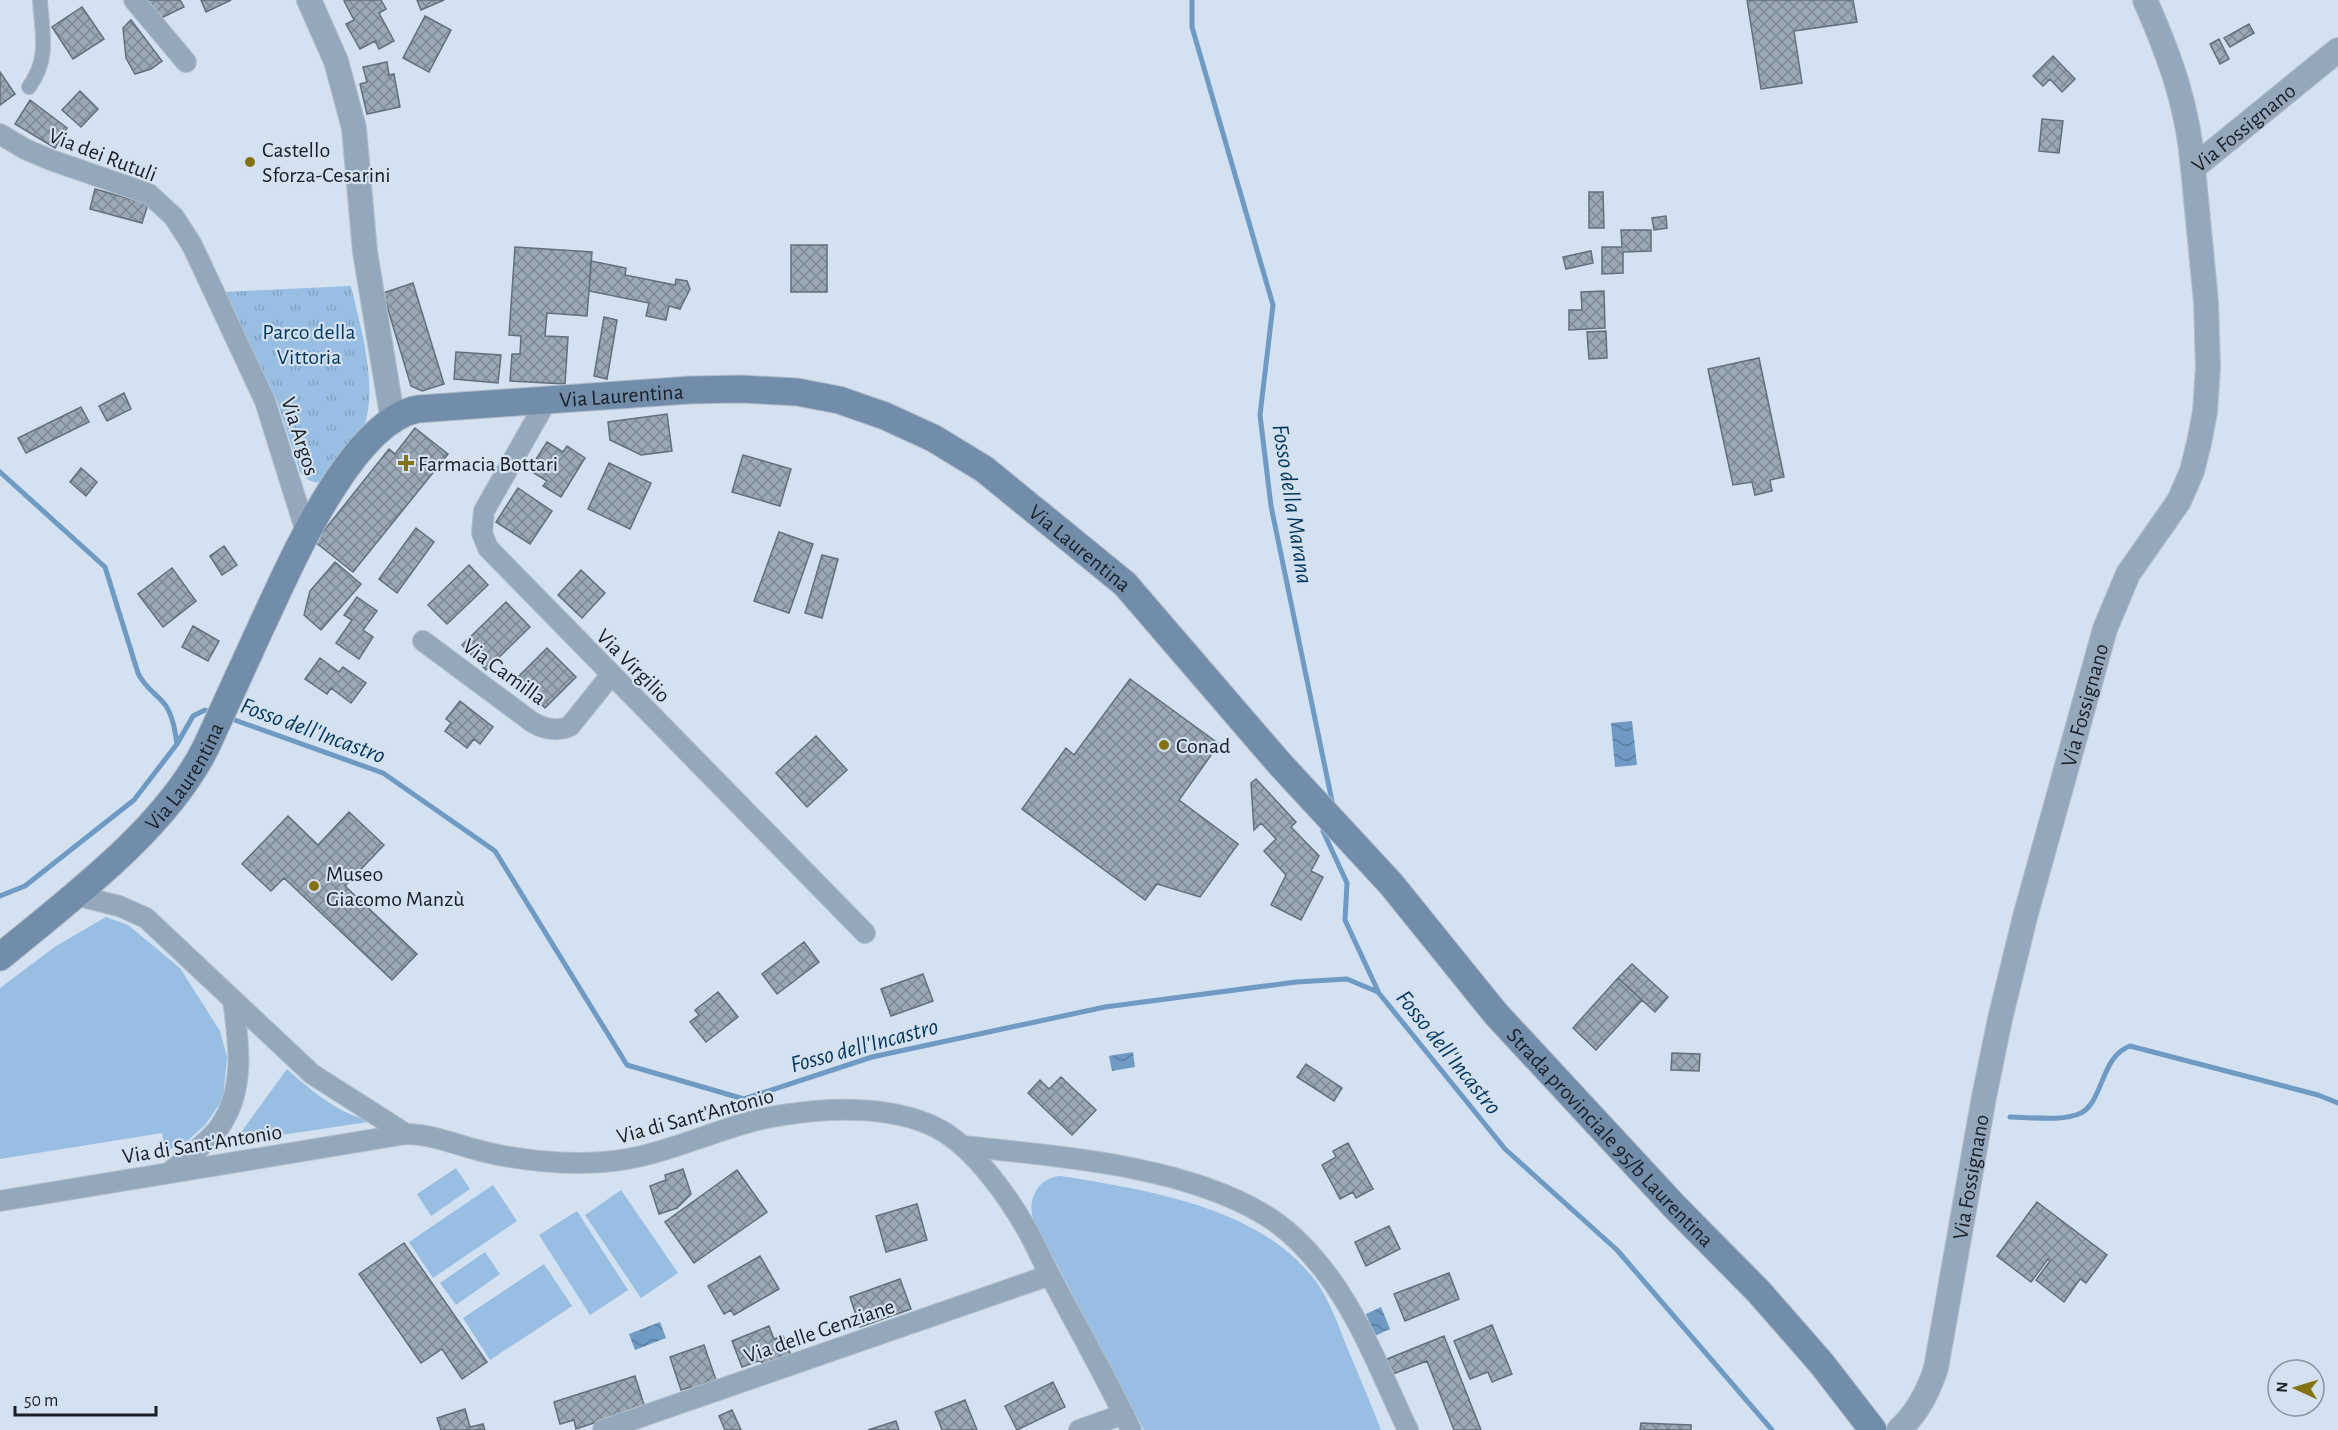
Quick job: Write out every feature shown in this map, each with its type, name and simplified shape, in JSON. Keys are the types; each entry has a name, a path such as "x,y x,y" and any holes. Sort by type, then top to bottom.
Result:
{"main road":[{"name":"Via Laurentina","path":"0,957 105,868 161,812 188,779 207,745 306,532 347,467 374,437 405,412 418,410 716,389 797,392 839,400 870,410 933,438 984,469 1125,584 1279,763 1353,843"},
{"name":"Strada provinciale 95/b Laurentina","path":"1353,843 1391,884 1496,1014 1675,1207 1759,1292 1821,1364 1873,1430"}],"street":[{"path":"29,87 40,71 44,57 40,0"},
{"path":"134,0 186,62"},
{"path":"309,0 336,61 354,128 368,274 393,421"},
{"path":"2145,0 2180,89 2193,168"},
{"name":"Via Fossignano","path":"1899,1430 1912,1417 1923,1400 1936,1368 1983,1096 2000,1019 2038,868 2105,629 2128,574 2179,501 2189,479 2199,443 2205,412 2208,367 2206,302 2193,168 2338,50"},
{"name":"Via dei Rutuli","path":"0,134 25,149 51,160 148,194 167,209 182,228"},
{"name":"Via Argos","path":"182,228 197,254 265,401 306,532"},
{"name":"Via Virgilio","path":"547,400 487,505 482,518 482,533 488,548 494,557 865,933"},
{"name":"Via Camilla","path":"423,641 532,722 548,728 563,729 570,726 611,675"},
{"path":"75,895 119,906 146,918 312,1074 406,1134"},
{"path":"169,1173 217,1130 233,1100 238,1078 239,1056 233,1000"},
{"name":"Via di Sant'Antonio","path":"0,1201 406,1134 422,1135 511,1158 556,1163 587,1163 621,1161 657,1154 738,1125 769,1117 811,1112 891,1114 923,1122 942,1131 963,1146 996,1184 1030,1234 1128,1422"},
{"path":"963,1146 1071,1158 1144,1172 1208,1189 1265,1215 1301,1245 1338,1290 1408,1430"},
{"name":"Via delle Genziane","path":"603,1430 1050,1275"},
{"path":"1079,1430 1128,1422"}],"green space":[{"name":"Parco della Vittoria","path":"351,286 367,363 369,403 366,421 355,444 324,482 313,482 300,472 277,401 223,292"},
{"path":"106,917 128,925 180,968 220,1031 227,1057 223,1099 205,1125 185,1143 165,1151 162,1133 0,1159 0,988 56,946"},
{"path":"287,1069 339,1109 362,1119 375,1121 234,1142"},
{"path":"456,1168 470,1189 431,1216 417,1194"},
{"path":"1061,1176 1130,1188 1201,1206 1235,1219 1266,1236 1294,1257 1317,1283 1330,1305 1381,1430 1144,1430 1033,1219 1032,1204 1036,1190 1046,1180"},
{"path":"493,1185 517,1221 433,1278 409,1242"},
{"path":"621,1190 678,1273 641,1298 585,1215"},
{"path":"577,1211 628,1290 590,1315 539,1235"},
{"path":"485,1252 500,1274 456,1305 440,1283"},
{"path":"544,1264 572,1306 490,1360 463,1318"}],"water":[{"path":"1632,721 1637,765 1615,767 1611,723"},
{"path":"1133,1052 1135,1067 1112,1071 1109,1056"},
{"path":"1381,1307 1390,1329 1375,1336 1366,1314"},
{"path":"660,1322 666,1338 635,1350 629,1334"}],"building":[{"path":"145,0 180,0 184,7 155,21"},
{"path":"201,0 231,0 206,12"},
{"path":"345,0 381,0 386,9 379,13 394,41 379,49 375,41 360,49 346,24 354,20"},
{"path":"417,0 444,0 421,10"},
{"path":"1747,0 1853,0 1857,22 1794,31 1802,83 1761,89"},
{"path":"82,7 104,39 73,59 52,27"},
{"path":"425,16 451,30 429,72 403,58"},
{"path":"131,20 162,61 151,69 135,74 126,58 123,28"},
{"path":"2249,24 2254,33 2230,47 2224,38"},
{"path":"2219,39 2229,59 2220,64 2210,44"},
{"path":"2053,56 2075,79 2062,92 2050,79 2043,86 2033,76"},
{"path":"387,62 389,75 394,74 400,107 367,114 360,84 367,82 363,67"},
{"path":"0,72 15,94 0,105"},
{"path":"80,91 98,109 81,127 62,110"},
{"path":"30,100 67,128 55,148 15,124"},
{"path":"2042,119 2063,121 2059,153 2039,151"},
{"path":"95,189 148,204 142,223 90,209"},
{"path":"1589,192 1603,192 1604,228 1589,228"},
{"path":"1666,216 1667,228 1654,230 1652,218"},
{"path":"1621,230 1651,230 1651,251 1623,252 1623,273 1602,274 1602,247 1622,247"},
{"path":"791,245 827,245 827,292 791,292"},
{"path":"515,247 592,252 587,316 547,313 545,336 568,337 565,384 510,381 512,354 520,354 521,336 509,335"},
{"path":"1591,251 1593,263 1566,269 1563,257"},
{"path":"591,261 626,268 625,275 675,285 676,279 687,281 690,289 680,309 669,306 666,320 646,316 649,303 589,291"},
{"path":"413,283 444,384 422,391 411,386 383,293"},
{"path":"1604,291 1605,328 1569,330 1569,310 1582,310 1581,292"},
{"path":"604,317 617,320 607,379 594,376"},
{"path":"1606,331 1607,358 1589,359 1587,332"},
{"path":"456,352 501,355 498,383 454,379"},
{"path":"1759,358 1784,477 1770,480 1772,491 1755,495 1752,482 1733,485 1708,369"},
{"path":"124,393 131,409 107,421 99,406"},
{"path":"81,407 89,422 26,453 18,438"},
{"path":"667,414 672,451 641,455 610,440 608,422"},
{"path":"415,428 448,454 353,572 315,542 389,449 395,454"},
{"path":"547,442 563,452 567,446 585,458 561,497 543,486 547,481 529,470"},
{"path":"743,455 791,469 780,506 732,492"},
{"path":"609,463 651,483 630,529 588,509"},
{"path":"81,468 97,482 86,496 70,482"},
{"path":"518,488 552,511 530,544 496,522"},
{"path":"416,528 434,542 397,593 379,579"},
{"path":"779,532 813,544 789,613 754,601"},
{"path":"224,546 237,565 222,575 210,556"},
{"path":"822,555 838,559 822,618 805,613"},
{"path":"335,562 361,584 321,630 304,615 310,591"},
{"path":"469,565 488,585 447,624 428,605"},
{"path":"172,568 196,601 163,627 138,594"},
{"path":"581,570 605,593 582,618 558,595"},
{"path":"357,597 377,611 363,630 373,637 359,659 336,643 352,620 344,615"},
{"path":"506,602 530,627 486,670 462,645"},
{"path":"193,626 219,641 208,661 182,647"},
{"path":"547,648 576,677 545,708 516,679"},
{"path":"320,658 339,672 343,667 366,683 351,703 331,688 327,694 305,679"},
{"path":"1130,679 1219,744 1179,800 1238,844 1200,897 1157,884 1145,900 1022,809 1066,748 1074,755"},
{"path":"460,701 493,727 480,744 474,739 467,748 445,731 451,723 446,719"},
{"path":"816,736 847,770 807,807 776,773"},
{"path":"1256,779 1296,822 1291,827 1319,856 1311,871 1323,877 1301,920 1271,905 1286,875 1264,851 1276,839 1261,823 1254,830 1251,783"},
{"path":"349,812 384,845 345,886 417,954 392,980 284,878 271,891 242,864 288,816 318,845"},
{"path":"804,942 819,962 777,994 762,974"},
{"path":"1632,964 1668,997 1655,1012 1618,978"},
{"path":"923,974 933,1001 891,1016 881,989"},
{"path":"1618,978 1642,1000 1596,1050 1573,1028"},
{"path":"718,992 738,1017 706,1042 690,1022 699,1015 695,1010"},
{"path":"1672,1053 1700,1054 1699,1071 1671,1070"},
{"path":"1306,1064 1342,1088 1334,1101 1297,1077"},
{"path":"1061,1077 1096,1110 1072,1135 1028,1093 1040,1080 1049,1089"},
{"path":"1348,1143 1373,1189 1356,1198 1353,1192 1340,1199 1322,1165 1336,1157 1333,1151"},
{"path":"683,1169 691,1194 677,1208 659,1214 650,1186 666,1180 665,1175"},
{"path":"737,1170 767,1212 694,1263 665,1222"},
{"path":"2037,1202 2107,1255 2086,1283 2080,1279 2064,1302 2036,1280 2050,1261 2048,1259 2031,1282 1997,1256"},
{"path":"917,1204 927,1240 886,1252 876,1216"},
{"path":"1389,1226 1400,1249 1366,1266 1355,1242"},
{"path":"404,1243 487,1362 462,1379 442,1349 421,1363 359,1274"},
{"path":"760,1256 779,1289 734,1315 731,1310 724,1314 708,1286"},
{"path":"1449,1273 1459,1299 1405,1321 1394,1294"},
{"path":"900,1279 911,1309 860,1327 850,1297"},
{"path":"1492,1325 1512,1374 1492,1382 1488,1372 1470,1379 1454,1341"},
{"path":"769,1326 774,1339 783,1336 791,1355 763,1366 761,1360 742,1367 732,1341"},
{"path":"1444,1336 1481,1430 1454,1430 1427,1361 1393,1374 1387,1359"},
{"path":"704,1345 716,1380 703,1385 704,1389 693,1393 691,1387 681,1390 670,1357"},
{"path":"635,1376 645,1408 596,1427 594,1423 576,1429 574,1420 560,1424 554,1402"},
{"path":"1053,1382 1065,1407 1017,1430 1005,1406"},
{"path":"965,1400 977,1430 942,1430 935,1412"},
{"path":"465,1409 470,1427 483,1424 485,1430 441,1430 437,1418"},
{"path":"732,1410 741,1430 725,1430 719,1416"},
{"path":"896,1421 899,1430 868,1430"},
{"path":"1641,1423 1691,1425 1691,1430 1640,1430"}],"waterway":[{"name":"Fosso della Marana","path":"1192,0 1192,27 1273,305 1260,415 1271,506 1333,806"},
{"path":"0,472 105,567 138,673 144,684 168,710 177,744"},
{"name":"Fosso dell'Incastro","path":"0,896 25,886 134,800 177,744 193,716 205,710 214,713"},
{"name":"Fosso dell'Incastro","path":"229,718 383,773 495,851 627,1065 744,1099 872,1057 1105,1007 1296,982 1347,979 1378,992 1505,1149 1617,1250 1772,1430"},
{"name":"Fosso della Marana","path":"1323,831 1347,883 1345,920 1378,991"},
{"path":"2010,1117 2056,1118 2081,1113 2094,1099 2113,1059 2120,1051 2130,1046 2318,1095 2338,1103"}],"place":[{"name":"Castello Sforza-Cesarini","path":"250,162"},
{"name":"Farmacia Bottari","path":"406,463"},
{"name":"Conad","path":"1164,745"},
{"name":"Museo Giacomo Manzù","path":"314,886"}]}
